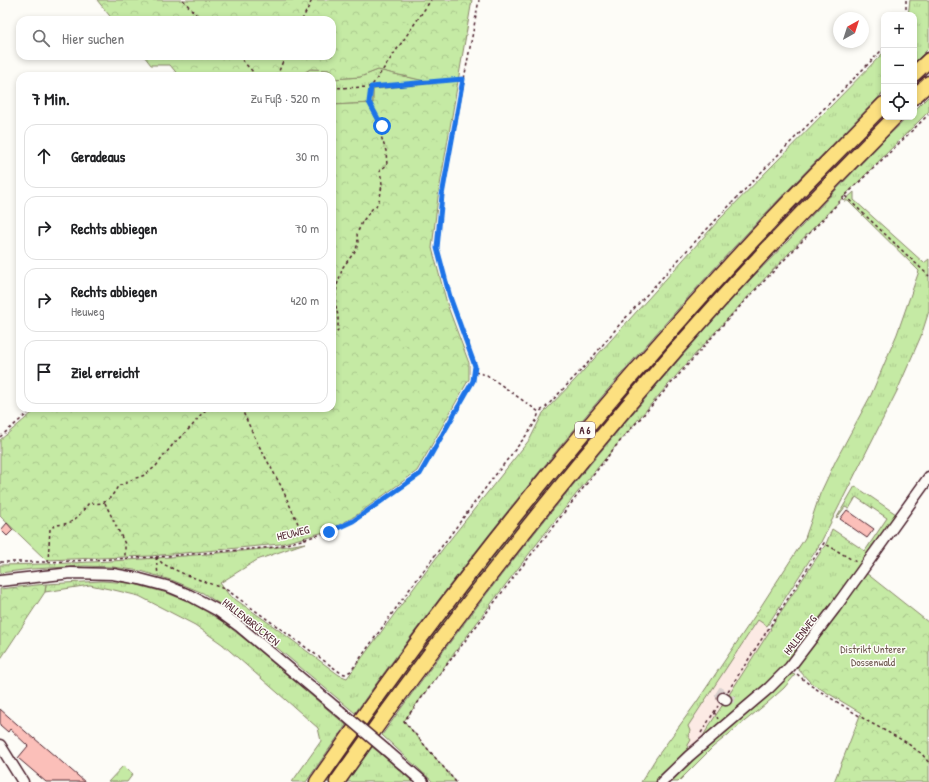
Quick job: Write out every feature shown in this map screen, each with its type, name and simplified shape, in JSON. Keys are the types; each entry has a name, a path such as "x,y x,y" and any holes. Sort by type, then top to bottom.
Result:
{"highway":[{"path":"917,71 929,60"},
{"path":"917,94 929,83"},
{"name":"A 6","path":"317,782 385,686 443,608 577,440 716,280 802,188 881,107"},
{"name":"A 6","path":"337,782 400,693 464,608 590,450 723,297 815,198 892,120"}],"street":[{"name":"HALLENWEG","path":"662,782 688,756 769,688 790,667 836,608 929,477"},
{"name":"HALLENBRÜCKEN","path":"0,581 71,573 113,574 170,587 189,595 217,610 238,626 423,782"},
{"path":"0,745 23,782"}],"path":[{"path":"183,0 197,16"},
{"path":"304,16 312,0"},
{"path":"336,291 343,267 356,250 358,242 357,234 362,222 372,208 376,206 380,198 382,184 380,170 387,165 386,151 381,136 382,126 369,102 371,87 432,0"},
{"path":"479,0 442,195 437,248 450,297 475,366 474,372 487,375 539,412"},
{"path":"906,0 906,12"},
{"path":"156,557 163,564 184,574 227,590 340,673 346,674 351,671 490,482 528,433 536,421 539,412 551,402 586,364 653,286 762,171 881,51"},
{"path":"242,60 253,72"},
{"path":"279,72 283,60"},
{"path":"336,88 371,87 463,79"},
{"path":"456,782 404,721 616,446 729,318 845,196 929,114"},
{"path":"845,196 929,276"},
{"path":"336,309 338,316 338,330 336,332"},
{"name":"HEUWEG","path":"0,562 48,562 156,557 275,547 305,540 329,532 353,521 420,474 473,381 474,372"},
{"path":"0,437 29,412"},
{"path":"48,562 50,529 56,525 68,523 77,517 89,503 101,504 105,502 114,493 118,486 133,478 145,474 156,466 174,443 192,426 203,412"},
{"path":"243,412 295,514 305,540"},
{"path":"105,502 125,544 125,558"},
{"path":"699,735 725,699 824,543 865,567"},
{"path":"156,557 159,578"},
{"path":"790,667 810,685 869,722 904,741 922,754 929,763"}],"shaded area":[{"path":"758,620 771,629 699,743 687,752 688,726"}],"green space":[{"path":"97,0 472,0 438,197 432,248 448,307 469,363 469,379 417,471 354,517 328,531 280,544 150,556 46,560 0,516 0,440 33,412 336,412 336,105 373,103 373,89 433,83 378,70 360,77 336,79 336,72 332,72 332,70 310,69 305,72 176,72 170,65 151,65 147,60 336,60 336,16 110,16"},
{"path":"910,0 929,0 929,48 917,60 917,12 908,12"},
{"path":"881,55 881,95 751,228 633,360 490,533 355,713 245,621 203,593 174,581 141,571 113,567 85,566 32,569 0,573 0,565 78,563 156,558 256,550 305,543 257,560 220,583 229,595 339,675 347,678 445,546 530,439 543,413 575,380 719,220"},
{"path":"310,69 332,70 332,72 305,72"},
{"path":"378,70 434,83 373,89 373,103 336,105 336,79 360,77"},
{"path":"929,96 929,111 767,276 689,361 614,448 533,549 404,721 456,782 433,782 382,735 509,565 598,454 644,400 743,287 887,137 905,120 917,120 917,108"},
{"path":"854,192 854,200 924,263 929,259 929,311 921,336 897,391 820,544 767,626 758,620 688,726 690,731 688,736 691,740 688,745 687,752 657,782 641,782 754,617 805,538 820,494 836,460 871,395 897,334 919,271 848,201 844,201"},
{"path":"769,234 771,236 374,719 330,782 323,782 460,595 550,481 725,279"},
{"path":"855,486 896,514 834,604 783,668 756,695 699,743 771,629 770,628 826,544 832,529 865,551 887,518 856,497 849,509 845,507 836,519"},
{"name":"Distrikt Unterer Dossenwald","path":"866,573 929,623 929,782 834,782 861,713 811,683 796,667"},
{"path":"102,581 130,583 167,593 187,601 207,612 223,622 247,641 346,725 306,782 292,782 321,741 318,728 222,644 195,625 139,596 90,585 45,592 46,584"},
{"path":"46,584 45,592 0,660 0,589"},
{"path":"789,673 795,675 784,688 713,747 678,782 667,782"},
{"path":"372,747 376,750 413,782 347,782"},
{"path":"123,766 133,774 127,782 108,782"}],"building":[{"path":"847,510 874,529 867,538 840,519"},
{"path":"7,523 13,530 7,536 1,530"},
{"path":"0,709 85,782 46,782 18,758 28,746 10,729 8,732 0,725"}],"tunnel":[{"path":"717,691 730,699 729,701"}],"route":[{"path":"329,532 353,521 420,474 473,381 475,366 450,297 437,248 442,195 463,79 371,87 369,102 382,126"}]}
